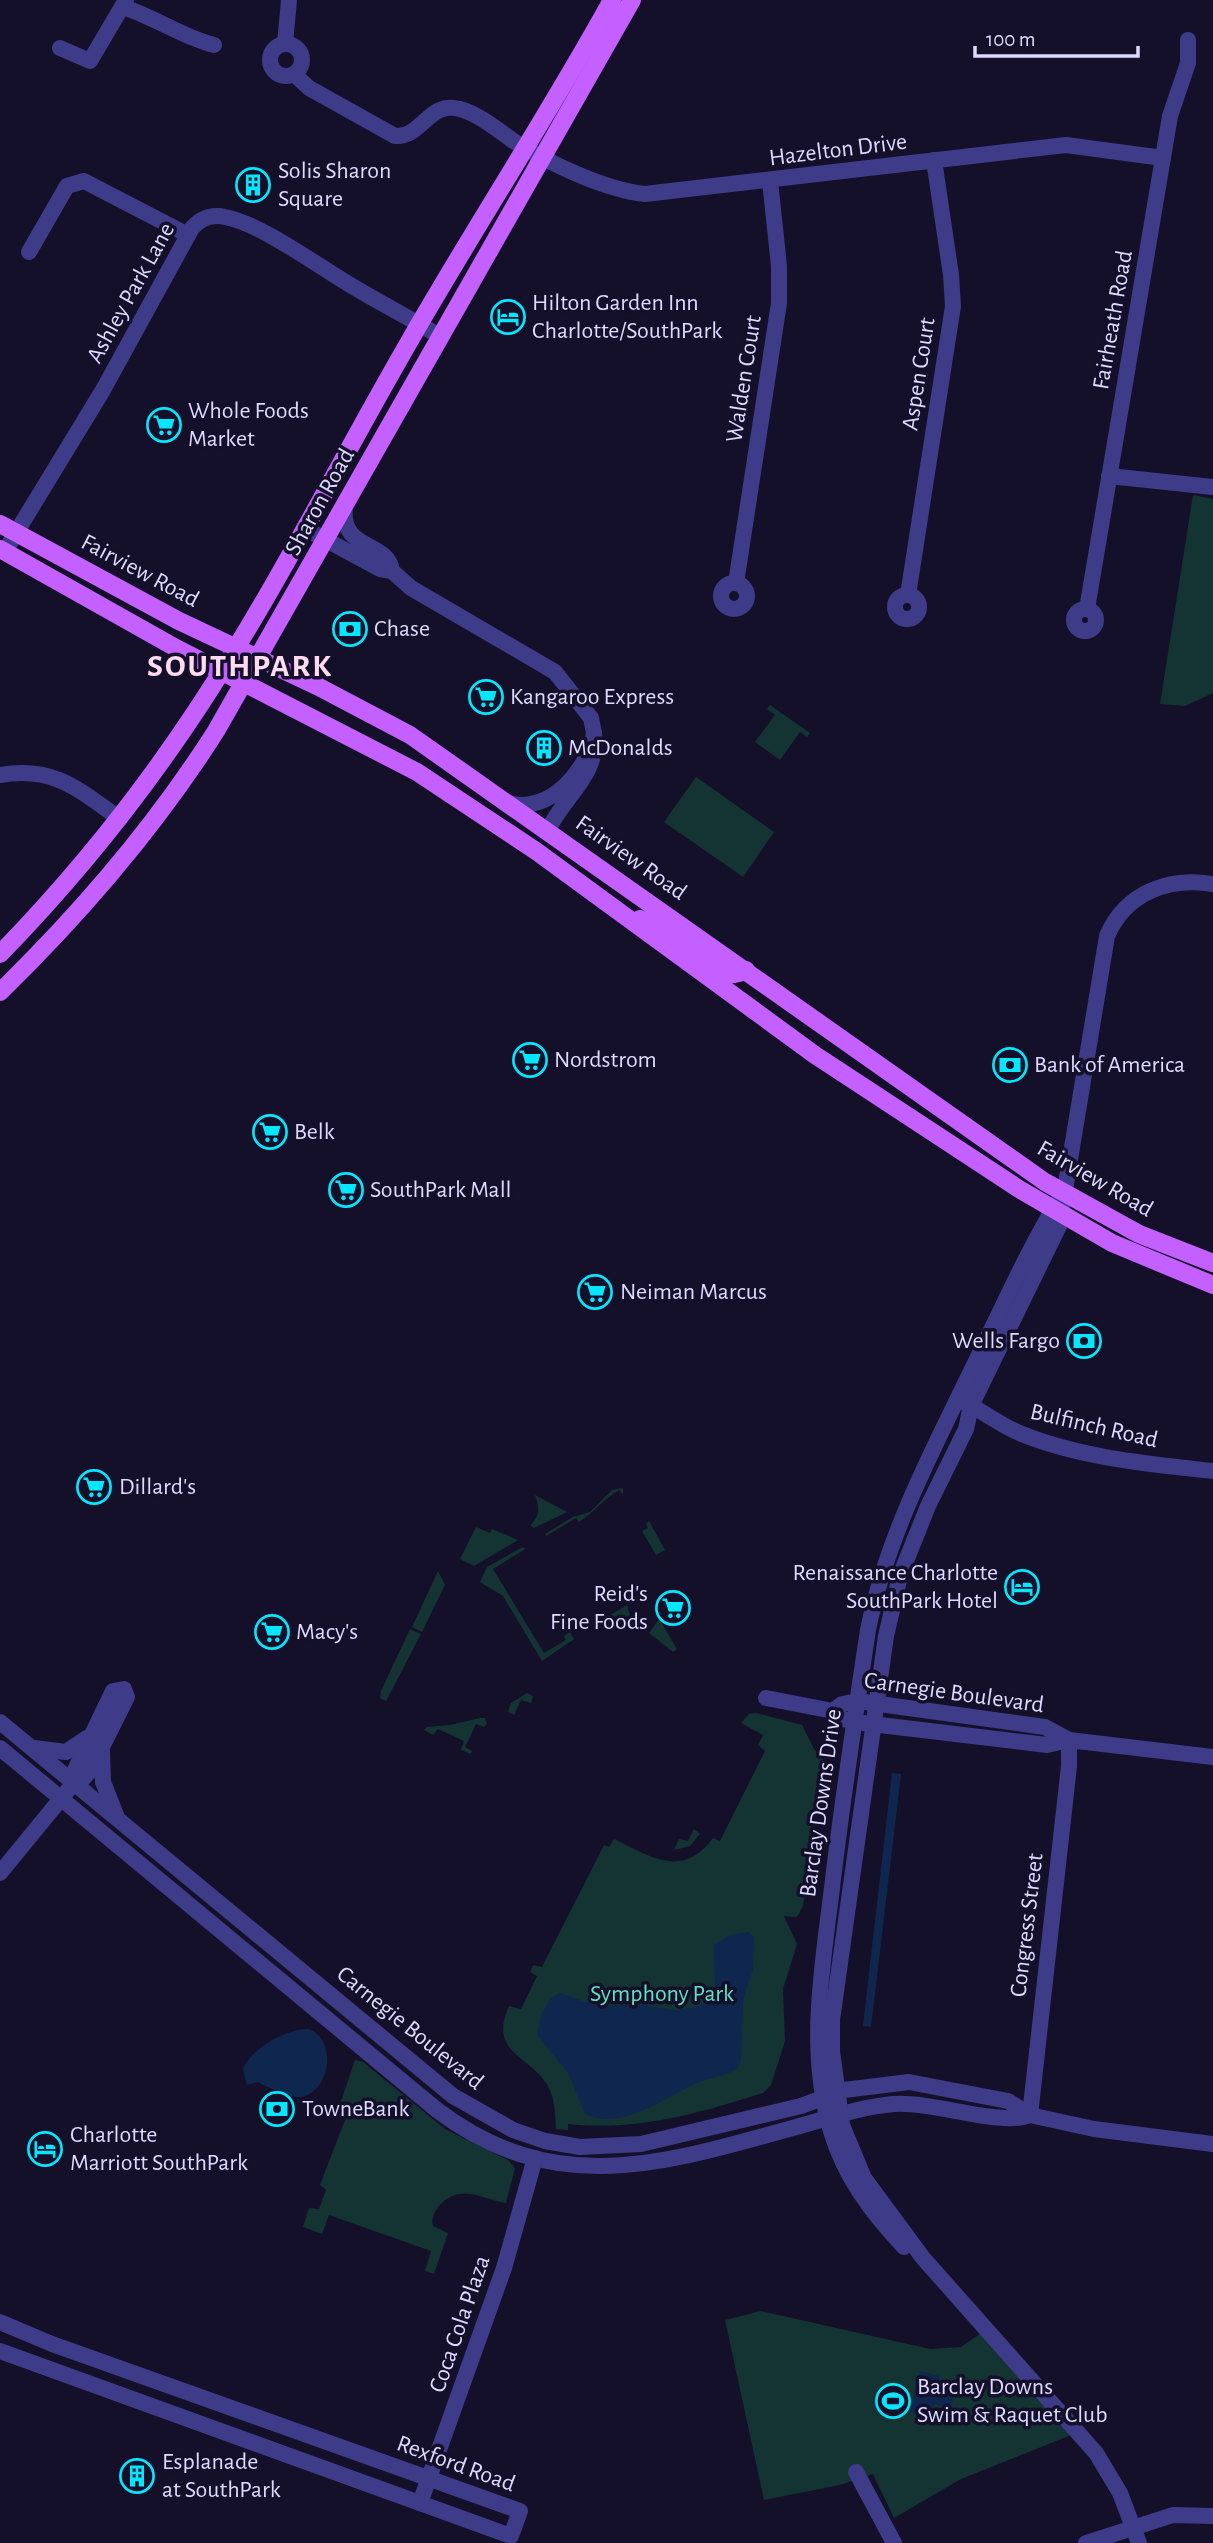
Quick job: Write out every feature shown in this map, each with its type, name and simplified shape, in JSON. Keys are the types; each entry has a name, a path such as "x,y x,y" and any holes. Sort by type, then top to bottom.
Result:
{"main road":[{"name":"Sharon Road","path":"0,954 52,900 120,819 221,672 420,324 612,0"},
{"name":"Sharon Road","path":"0,992 74,918 202,753 259,659 632,0"},
{"name":"Fairview Road","path":"0,524 235,648 410,735 1063,1193 1148,1239 1213,1262"},
{"name":"Fairview Road","path":"2,550 221,672 417,772 536,851 815,1055 1057,1213 1149,1260 1213,1285"},
{"path":"616,911 662,929 724,972 735,974 746,970"}],"street":[{"path":"285,44 289,0"},
{"path":"60,48 90,61 125,4 187,36 214,45"},
{"name":"Fairheath Road","path":"1087,609 1170,116 1188,63 1188,40"},
{"path":"285,44 297,47 301,52 302,65 295,74 282,76 272,68 274,50 285,44"},
{"name":"Hazelton Drive","path":"295,74 309,88 395,135 412,132 432,112 446,106 462,109 544,158 621,189 645,194 1066,145 1163,158"},
{"name":"Aspen Court","path":"908,595 953,306 934,160"},
{"path":"29,252 66,186 83,181 188,235"},
{"name":"Walden Court","path":"736,583 779,303 780,277 770,181"},
{"name":"Ashley Park Lane","path":"2,550 17,533 103,390 188,235 198,222 206,217 216,215 237,220 323,266 352,286 442,337"},
{"path":"1109,477 1213,487"},
{"path":"345,507 345,520 351,535 386,556 393,571 411,589 552,669 591,718 596,748 592,765 548,830"},
{"path":"304,528 380,569 393,571"},
{"path":"509,803 528,804 561,789 585,760 594,733"},
{"path":"0,775 27,772 59,778 120,819"},
{"name":"Barclay Downs Drive","path":"831,2095 817,2054 818,2007 855,1722 875,1593 894,1539 965,1402 1057,1213 1075,1141 1105,944 1110,930 1133,901 1150,890 1176,882 1213,884"},
{"name":"Barclay Downs Drive","path":"965,1402 966,1429 928,1506 900,1576 886,1636 832,2020 831,2095 834,2116 841,2159 872,2211 907,2250 923,2258 1089,2443 1116,2486 1137,2535"},
{"name":"Bulfinch Road","path":"965,1402 1011,1429 1041,1441 1139,1461 1213,1471"},
{"path":"0,1873 74,1784 85,1777 127,1698 124,1689 113,1691 73,1774 74,1784"},
{"name":"Carnegie Boulevard","path":"766,1698 833,1711 839,1718 855,1722 1044,1745 1069,1740 1213,1757"},
{"name":"Carnegie Boulevard","path":"833,1711 842,1704 858,1701 1049,1728 1069,1740"},
{"name":"Carnegie Boulevard","path":"0,1722 453,2096 513,2130 545,2141 611,2147 641,2144 741,2121 831,2095 889,2083 923,2083 1008,2101 1030,2115 1104,2131 1213,2144"},
{"path":"26,1744 46,1752 66,1752 78,1746 93,1731"},
{"name":"Congress Street","path":"1030,2115 1069,1766 1069,1740"},
{"path":"104,1744 101,1768 104,1789 124,1825"},
{"name":"Carnegie Boulevard","path":"0,1748 437,2110 480,2138 535,2158 596,2167 648,2165 834,2116 909,2104 950,2108 1010,2120 1030,2115"},
{"name":"Coca Cola Plaza","path":"420,2503 509,2256 535,2158"},
{"name":"Rexford Road","path":"0,2322 52,2344 520,2511 512,2536 0,2351"},
{"path":"856,2472 894,2543"},
{"path":"1086,2543 1137,2535 1173,2515 1213,2516"}],"green space":[{"path":"1193,495 1213,499 1213,693 1185,706 1160,704"},
{"path":"770,705 810,733 807,737 800,732 780,760 755,742 775,715 767,709"},
{"path":"696,777 774,832 743,877 664,822"},
{"path":"623,1488 623,1496 620,1490 616,1492 579,1522 576,1518 546,1536 545,1534 573,1517 590,1512 612,1490"},
{"path":"535,1495 567,1512 534,1528 530,1525 538,1511"},
{"path":"649,1521 665,1550 656,1555 642,1531 648,1528 646,1523"},
{"path":"476,1527 490,1533 492,1529 518,1540 474,1566 460,1559"},
{"path":"523,1547 525,1549 493,1569 544,1653 566,1640 564,1636 570,1632 574,1639 542,1661 503,1596 480,1582 487,1567"},
{"path":"438,1571 445,1585 422,1632 412,1627"},
{"path":"627,1605 630,1616 627,1624 617,1625 615,1621 600,1626 595,1618 601,1614 605,1618"},
{"path":"659,1619 677,1649 673,1652 649,1633"},
{"path":"410,1629 421,1634 386,1701 380,1698 381,1691"},
{"path":"527,1693 533,1696 531,1703 521,1700 514,1715 508,1712 511,1703"},
{"name":"Symphony Park","path":"756,1713 802,1725 814,1749 825,1760 803,1906 797,1917 784,1916 797,1944 783,1989 785,2041 771,2085 763,2093 667,2119 619,2125 568,2124 568,2130 556,2129 553,2101 548,2086 507,2044 504,2022 509,2006 521,2009 537,1976 530,1972 533,1965 542,1967 604,1845 609,1847 614,1839 653,1857 678,1861 701,1851 713,1838 720,1841 765,1751 758,1745 763,1735 741,1723 749,1714"},
{"path":"485,1718 487,1724 484,1727 476,1724 465,1747 472,1751 471,1754 461,1750 464,1741 438,1729 433,1735 424,1730 427,1727"},
{"path":"694,1829 700,1834 690,1846 674,1850 679,1839 688,1841"},
{"path":"355,2060 363,2062 445,2129 508,2160 515,2168 506,2203 463,2193 447,2199 439,2206 433,2216 433,2226 448,2233 434,2274 425,2271 431,2251 329,2215 322,2234 303,2227 309,2208 319,2209 326,2190 320,2185 348,2112 339,2107"},
{"name":"Barclay Downs Swim & Raquet Club","path":"761,2311 930,2349 961,2347 981,2333 1074,2434 961,2479 894,2518 873,2474 840,2485 764,2500 725,2320"}],"water":[{"path":"892,1773 901,1774 871,2027 863,2026"},
{"path":"749,1932 754,1937 753,1969 743,2001 741,2061 738,2068 697,2083 628,2116 613,2119 585,2114 568,2073 537,2035 541,2015 551,1998 560,1993 600,2007 636,2004 675,2010 698,2007 715,1994 714,1945 729,1935"},
{"path":"309,2029 324,2043 327,2054 324,2075 312,2093 298,2097 258,2082 247,2085 243,2070 253,2054 281,2036"},
{"path":"919,2371 940,2376 937,2389 954,2392 951,2408 934,2404 931,2417 910,2412"}],"place":[{"name":"Solis Sharon Square","path":"253,185"},
{"name":"Hilton Garden Inn Charlotte/SouthPark","path":"508,317"},
{"name":"Whole Foods Market","path":"164,425"},
{"name":"Chase","path":"350,629"},
{"name":"Kangaroo Express","path":"486,697"},
{"name":"McDonalds","path":"544,748"},
{"name":"Nordstrom","path":"530,1060"},
{"name":"Bank of America","path":"1010,1065"},
{"name":"Belk","path":"270,1132"},
{"name":"SouthPark Mall","path":"346,1190"},
{"name":"Neiman Marcus","path":"595,1292"},
{"name":"Wells Fargo","path":"1084,1341"},
{"name":"Dillard's","path":"94,1487"},
{"name":"Renaissance Charlotte SouthPark Hotel","path":"1022,1587"},
{"name":"Reid's Fine Foods","path":"673,1608"},
{"name":"Macy's","path":"272,1632"},
{"name":"TowneBank","path":"277,2109"},
{"name":"Charlotte Marriott SouthPark","path":"45,2149"},
{"name":"Barclay Downs Swim & Raquet Club","path":"893,2401"},
{"name":"Esplanade at SouthPark","path":"137,2476"}],"district":[{"name":"SOUTHPARK","path":"240,666"}]}
